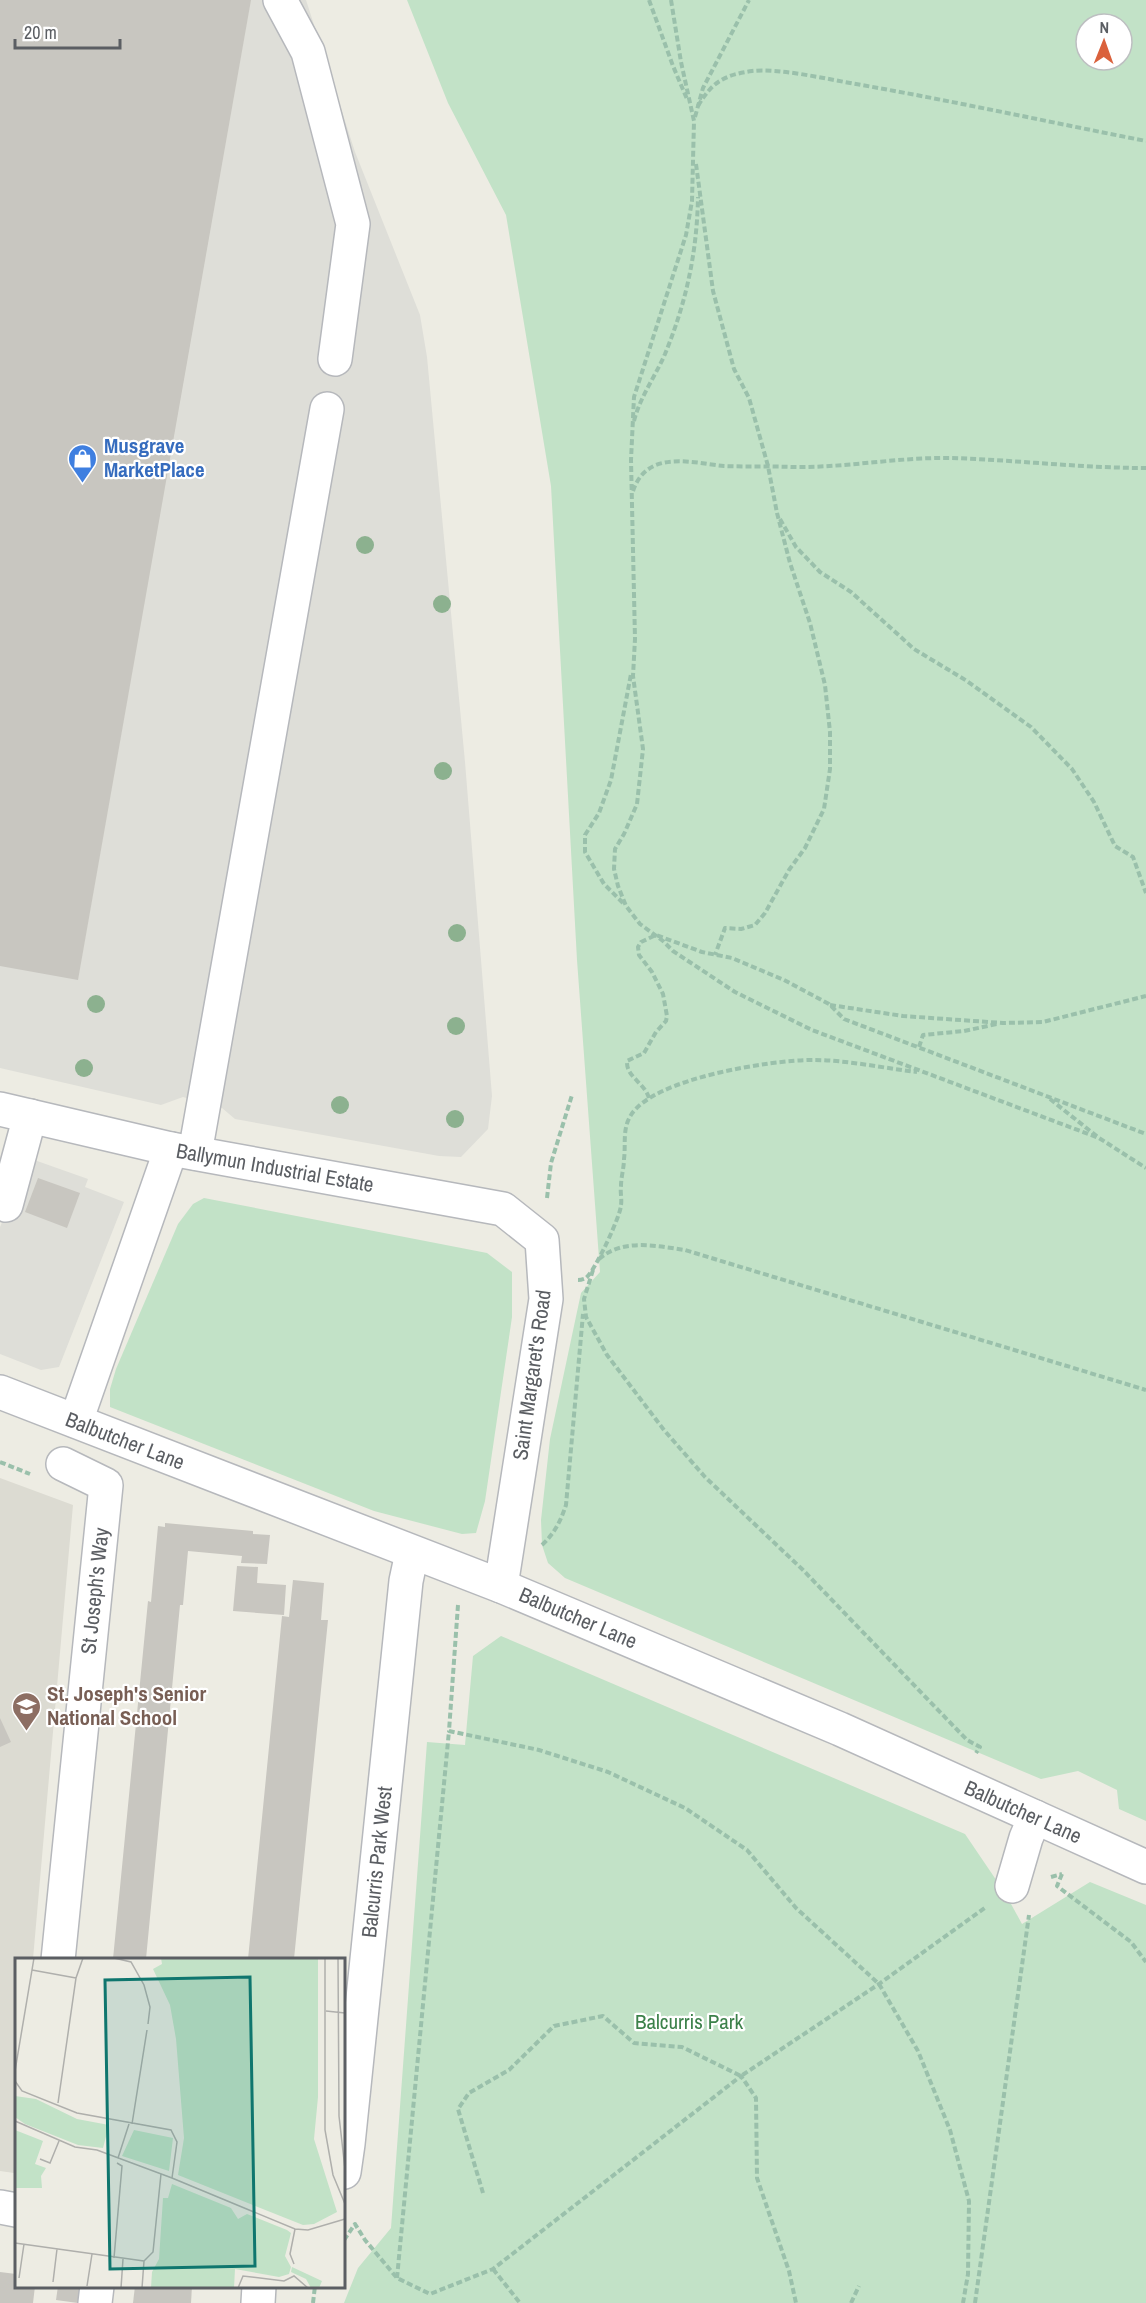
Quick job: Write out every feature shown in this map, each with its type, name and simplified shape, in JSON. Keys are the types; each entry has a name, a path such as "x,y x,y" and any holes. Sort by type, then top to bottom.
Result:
{"street":[{"path":"280,0 308,52 353,224 335,359"},
{"path":"76,1421 183,1151 327,410"},
{"path":"6,1205 15,1113"},
{"name":"Ballymun Industrial Estate","path":"15,1113 183,1151 503,1209 542,1240"},
{"name":"Saint Margaret's Road","path":"501,1586 546,1299 542,1240"},
{"name":"Balbutcher Lane","path":"0,1392 501,1586 840,1729 1146,1867"},
{"name":"St Joseph's Way","path":"58,1958 106,1485 63,1464"},
{"name":"Balcurris Park West","path":"345,2165 406,1581 412,1553"},
{"path":"1012,1886 1026,1838 1035,1817"},
{"path":"0,2207 15,2210"},
{"path":"95,2303 96,2288"},
{"path":"258,2303 260,2288"}],"path":[{"path":"650,0 673,66 692,107"},
{"path":"626,906 614,869 615,849 624,834 636,804 643,749 633,667 631,495 634,397 686,235 692,201 694,152 692,107 681,62 671,0"},
{"path":"693,121 712,70 748,0"},
{"path":"698,106 708,90 718,81 754,71 777,72 898,92 1146,141"},
{"path":"694,152 713,291 734,369 749,398 768,466 790,563 810,623 825,685 830,732 830,769 824,808 805,848 755,925 741,929 725,928 715,955"},
{"path":"632,434 639,404 664,356 687,292 694,249 698,182"},
{"path":"631,495 639,476 657,464 700,462 723,465 824,467 901,459 950,458 1019,461 1074,467 1146,468"},
{"path":"777,513 796,547 820,572 851,592 914,649 967,681 1031,727 1056,752 1072,769 1094,802 1115,846 1133,857 1146,893"},
{"path":"633,667 611,780 599,813 585,835 585,852 604,884 640,924 673,951 735,992 812,1030 1099,1138"},
{"path":"649,1098 646,1089 631,1075 627,1061 644,1053 656,1032 666,1021 663,994 652,972 639,955 638,947 641,942 656,935 715,955 732,958 784,980 829,1004 844,1019 1146,1134"},
{"path":"829,1004 903,1016 1003,1023 1043,1022 1146,996"},
{"path":"919,1047 923,1035 964,1031 1003,1023"},
{"path":"507,1547 534,1552 553,1534 566,1505 586,1288 621,1207 620,1187 625,1157 623,1141 630,1115 643,1102 663,1091 724,1071 763,1064 814,1060 925,1073"},
{"path":"542,1240 551,1163 572,1095"},
{"path":"1047,1096 1099,1138 1146,1168"},
{"path":"599,1259 630,1245 685,1250 1146,1390"},
{"path":"544,1280 585,1279 594,1270"},
{"path":"584,1302 586,1317 607,1355 664,1430 691,1461 803,1570 967,1740 980,1747 961,1783"},
{"path":"0,1462 32,1474"},
{"path":"397,2278 449,1731 459,1599"},
{"path":"449,1731 539,1750 608,1772 685,1808 747,1850 796,1908 879,1984 918,2051 950,2130 969,2201 968,2274 963,2303"},
{"path":"1065,1865 1057,1886 1131,1942 1146,1962"},
{"path":"345,2239 355,2224 364,2240 397,2278 430,2294 493,2269 741,2076 879,1984 1012,1886 1030,1917 975,2303"},
{"path":"483,2193 458,2109 469,2093 509,2070 554,2026 603,2016 634,2043 682,2047 741,2076 756,2098 757,2178 789,2271 796,2303"},
{"path":"493,2269 520,2303"},
{"path":"852,2303 859,2286"},
{"path":"313,2303 315,2288"}],"shaded area":[{"path":"0,0 306,0 355,152 420,315 427,357 465,762 492,1096 488,1129 461,1157 439,1156 235,1119 222,1108 183,1097 161,1105 0,1068"},
{"path":"6,1150 88,1179 85,1187 124,1202 59,1367 41,1370 0,1354 0,1227 7,1211"},
{"name":"St. Joseph's Senior National School","path":"0,1478 73,1505 33,1958 15,1958 14,2173 0,2171"}],"green space":[{"path":"407,0 1146,0 1146,1821 1119,1809 1117,1790 1078,1771 1041,1779 565,1578 548,1563 542,1545 541,1520 550,1439 581,1293 600,1272 577,960 551,486 506,215 448,103"},
{"path":"204,1198 487,1253 512,1272 512,1317 485,1501 476,1533 462,1534 374,1511 110,1407 110,1389 116,1369 178,1224 193,1204"},
{"name":"Balcurris Park","path":"501,1636 965,1834 1005,1893 1022,1924 1090,1882 1146,1905 1146,2303 344,2303 358,2268 391,2228 427,1742 465,1745 473,1656"}],"building":[{"name":"Musgrave MarketPlace","path":"0,0 251,0 78,980 0,966"},
{"path":"38,1178 80,1193 67,1228 25,1212"},
{"path":"165,1523 253,1531 253,1534 270,1535 267,1564 241,1563 242,1556 188,1551 183,1605 180,1605 146,1958 113,1958 148,1601 151,1602 158,1526 165,1527"},
{"path":"237,1566 258,1567 257,1583 286,1585 284,1615 233,1611"},
{"path":"293,1580 324,1583 321,1620 328,1620 294,1958 248,1958 282,1616 289,1617"},
{"path":"0,1718 11,1742 0,1747"},
{"path":"0,2272 15,2274 15,2288 35,2288 33,2303 0,2303"},
{"path":"58,2288 81,2288 78,2303 56,2300"},
{"path":"135,2288 192,2288 191,2303 133,2303"}],"place":[{"name":"Musgrave MarketPlace","path":"83,484"},
{"name":"St. Joseph's Senior National School","path":"26,1732"}]}
